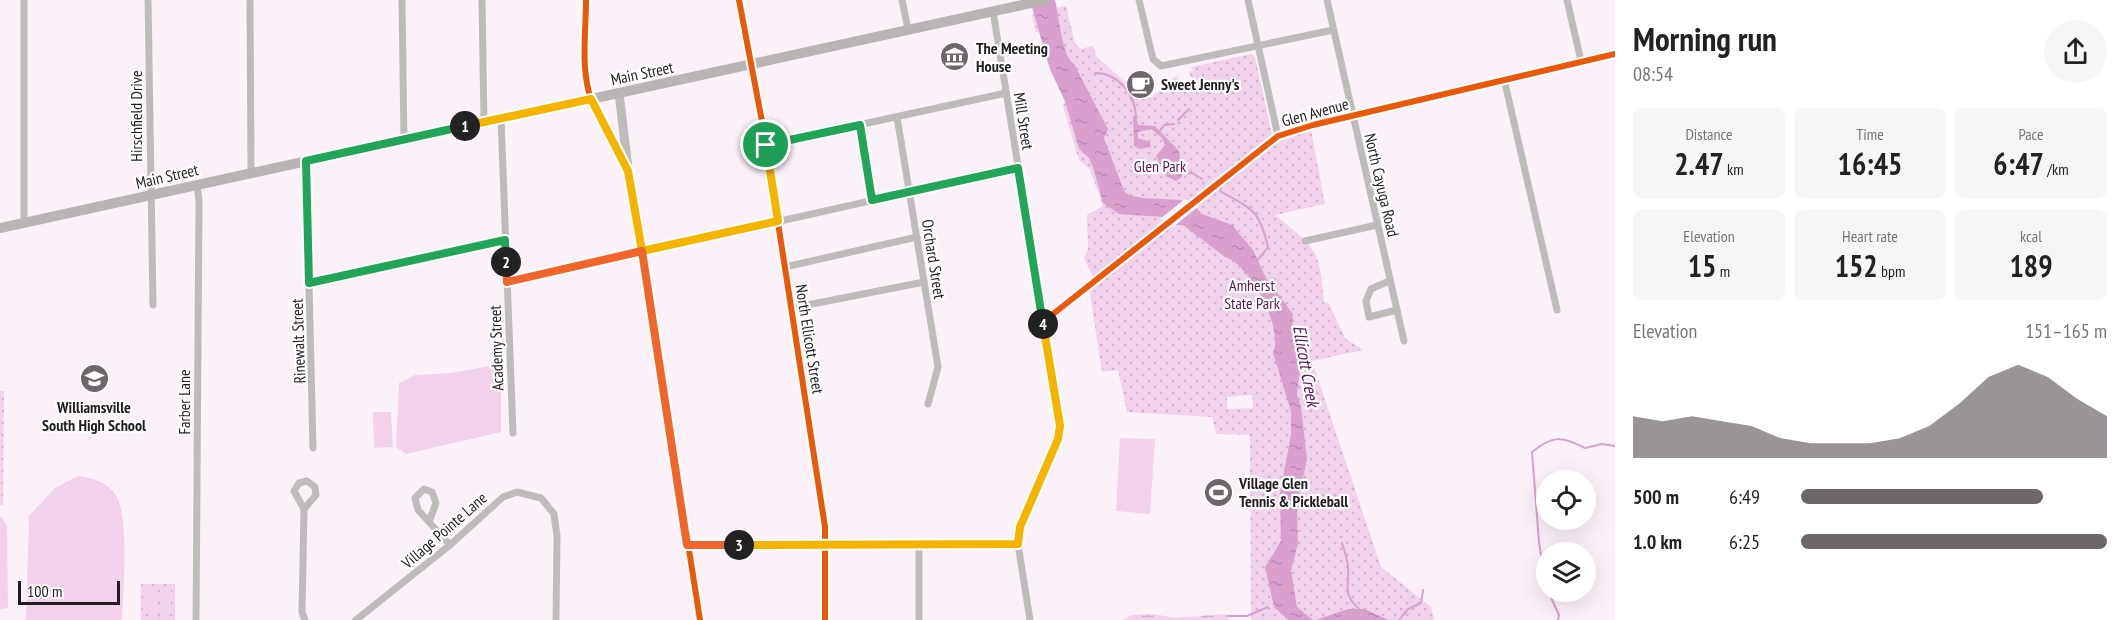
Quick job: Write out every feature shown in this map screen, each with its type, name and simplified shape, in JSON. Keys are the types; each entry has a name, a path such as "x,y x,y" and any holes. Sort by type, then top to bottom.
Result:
{"main road":[{"name":"Main Street","path":"0,228 1045,0"}],"street":[{"path":"24,0 24,222"},
{"name":"Hirschfield Drive","path":"148,0 153,305"},
{"path":"250,0 251,173"},
{"path":"402,0 404,140"},
{"path":"482,0 484,122"},
{"path":"586,0 586,52 591,99 628,171"},
{"name":"North Ellicott Street","path":"740,0 753,64 825,527 825,620"},
{"path":"902,0 908,29"},
{"path":"1139,0 1155,63 1161,66 1334,30"},
{"path":"1248,0 1278,136"},
{"name":"North Cayuga Road","path":"1327,0 1404,341"},
{"path":"1567,0 1581,62"},
{"name":"Mill Street","path":"993,11 1060,426 1058,439 1020,527 1018,544 1030,620"},
{"name":"Glen Avenue","path":"1043,322 1278,136 1504,79 1615,54"},
{"path":"1504,79 1557,310"},
{"path":"619,93 628,171 700,620"},
{"path":"766,145 1006,93"},
{"name":"Orchard Street","path":"897,117 938,367 928,404"},
{"name":"Academy Street","path":"501,118 513,433"},
{"path":"860,125 872,200"},
{"name":"Rinewalt Street","path":"306,161 313,448"},
{"path":"507,282 1018,168"},
{"name":"Farber Lane","path":"196,620 199,201 197,184"},
{"path":"1305,241 1377,225"},
{"path":"785,267 917,237"},
{"path":"309,283 505,240"},
{"path":"1389,281 1371,290 1366,301 1369,317 1397,310"},
{"path":"792,308 924,282"},
{"name":"Village Pointe Lane","path":"356,620 450,545 503,497 525,492 541,498 551,509 555,521 556,620"},
{"path":"303,509 302,612 305,620"},
{"path":"429,522 450,545"},
{"path":"919,544 919,620"},
{"path":"687,545 1018,544"}],"green space":[{"path":"1066,6 1075,43 1080,49 1093,46 1096,56 1136,92 1139,89 1151,98 1176,76 1185,89 1194,86 1189,72 1193,71 1191,67 1251,54 1255,57 1274,144 1311,130 1325,204 1275,215 1299,235 1313,251 1318,260 1324,303 1328,302 1345,338 1363,350 1312,361 1381,567 1431,607 1434,620 1251,620 1250,435 1216,434 1212,417 1127,412 1118,370 1102,372 1089,287 1095,281 1084,258 1088,249 1087,215 1103,206 1090,170 1079,160 1063,106 1065,101 1050,69 1032,14","holes":["1252,395 1253,408 1227,409 1227,397"]},
{"path":"501,364 501,432 406,454 396,447 399,383 415,375 451,373"},
{"path":"0,391 4,391 3,505 0,505"},
{"path":"373,412 391,412 393,447 374,448"},
{"path":"1120,438 1155,439 1150,514 1116,511"},
{"path":"78,476 94,479 108,486 120,504 125,554 122,620 26,620 29,516 55,488"},
{"path":"0,516 7,525 8,608 0,609"},
{"path":"141,584 175,584 175,620 141,620"},
{"path":"145,590 156,590 156,614 145,614"},
{"path":"160,590 171,590 171,615 160,614"},
{"path":"1154,614 1174,618 1225,614 1229,620 1123,620 1132,615"}],"water":[{"path":"1030,0 1055,0 1067,53 1108,129 1104,138 1124,191 1129,195 1143,198 1181,200 1196,207 1202,214 1232,225 1253,250 1266,278 1293,314 1292,331 1300,369 1297,394 1301,407 1307,459 1297,506 1298,543 1291,571 1297,607 1313,620 1288,620 1274,607 1265,567 1281,541 1280,493 1291,435 1291,411 1273,353 1274,329 1269,314 1254,284 1245,272 1235,262 1183,225 1176,225 1163,217 1119,214 1103,203 1094,170 1089,158 1079,149 1065,101 1050,69"},
{"path":"1133,116 1136,116 1138,125 1155,126 1179,151 1182,177 1176,181 1166,176 1156,156 1165,145 1162,138 1151,129 1138,132 1138,138 1150,142 1151,147 1139,149 1134,146"},
{"path":"1348,609 1365,609 1388,620 1316,620"}],"pier":[{"path":"1185,199 1199,206 1173,227 1160,219"}],"waterway":[{"path":"1095,73 1111,77 1124,86 1132,100 1136,116"},
{"path":"1178,120 1189,109"},
{"path":"1160,131 1164,125 1174,124"},
{"path":"1182,173 1192,173 1202,179"},
{"path":"1220,191 1247,207 1258,218 1268,247 1257,261"},
{"path":"1539,542 1532,452 1557,439 1570,441 1585,448 1602,444 1615,446"},
{"path":"1342,543 1348,566 1348,593 1359,609"},
{"path":"1399,620 1408,609 1421,603 1423,590"},
{"path":"1553,602 1559,615 1558,620"},
{"path":"1227,616 1247,616 1268,607"}],"cycle path":[{"path":"586,0 585,65 588,90 597,113 624,164 632,186 700,620"},
{"path":"739,0 764,132 825,527 825,620"},
{"path":"1043,322 1278,136 1313,125 1615,54"}],"place":[{"name":"The Meeting House","path":"955,57"},
{"name":"Sweet Jenny's","path":"1140,84"},
{"name":"Williamsville South High School","path":"94,379"},
{"name":"Village Glen Tennis & Pickleball","path":"1218,492"}],"route":[{"path":"766,145 778,221 642,251 628,171 591,99 306,161 309,283 505,240 507,282 642,251 687,545 1018,544 1020,527 1058,439 1060,426 1018,168 872,200 860,125 766,145"}],"park label":[{"name":"Glen Park","path":"1160,166"},
{"name":"Amherst State Park","path":"1252,294"}],"water label":[{"name":"Ellicott Creek","path":"1306,366"}]}
